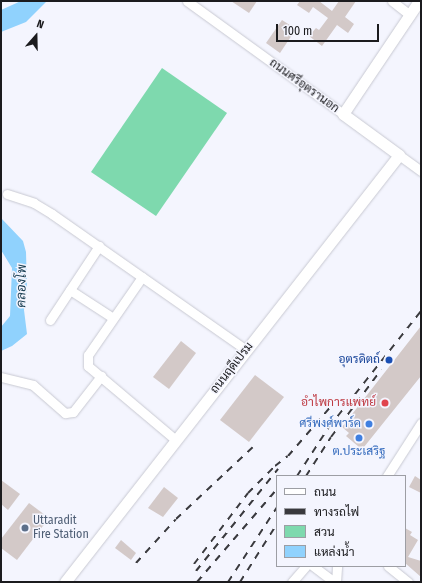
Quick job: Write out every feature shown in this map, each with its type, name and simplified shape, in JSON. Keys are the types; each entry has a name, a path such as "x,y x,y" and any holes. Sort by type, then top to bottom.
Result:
{"main road":[{"path":"343,114 420,1"},
{"name":"ถนนศรีอุตรานอก","path":"343,114 399,155"},
{"name":"ถนนฤดีเปรม","path":"65,582 399,155"}],"street":[{"name":"ถนนศรีอุตรานอก","path":"187,1 343,114"},
{"path":"392,1 410,15"},
{"name":"ถนนศรีอุตรานอก","path":"399,155 421,171"},
{"path":"7,194 34,203 99,246 246,350"},
{"path":"50,320 99,246"},
{"path":"142,276 88,355 88,366 176,440"},
{"path":"70,290 113,318"},
{"path":"1,377 33,385 65,413 73,412 100,376"},
{"path":"388,475 421,423"},
{"path":"292,582 305,567"},
{"path":"314,567 335,582 338,567"},
{"path":"389,567 408,582"}],"green space":[{"path":"162,68 227,113 156,216 91,172"}],"water":[{"path":"21,1 47,1 26,22 1,32 1,10"},
{"name":"คลองโพ","path":"1,218 23,241 26,252 27,288 24,310 27,334 12,346 1,351 1,327 10,316 12,268 1,250"}],"building":[{"path":"231,1 257,1 249,13"},
{"path":"300,1 319,1 332,11 339,1 356,1 345,17 354,24 348,33 337,25 322,46 309,36 316,28 319,30 328,18 313,7 309,13 297,5"},
{"path":"282,20 296,29 280,53 266,43"},
{"path":"421,326 421,376 364,447 359,447 346,436 349,433 342,427"},
{"path":"181,341 196,353 169,389 153,377"},
{"path":"255,375 284,397 249,442 220,420"},
{"path":"415,476 421,480 421,493 409,487"},
{"path":"1,480 20,494 8,510 1,504"},
{"path":"164,487 178,498 163,517 148,508"},
{"name":"Uttaradit Fire Station","path":"29,503 49,518 17,560 1,548 1,539"},
{"path":"406,529 412,532 410,535 418,540 408,557 421,561 421,577 406,564"},
{"path":"121,540 136,553 131,560 115,548"}],"railway":[{"path":"298,475 329,427 421,311"},
{"path":"307,475 331,437 381,370"},
{"path":"194,564 248,493 275,466 288,456 332,405"},
{"path":"136,563 176,519 253,447"},
{"path":"196,571 278,469"},
{"path":"197,582 276,490"},
{"path":"228,582 276,509"},
{"path":"240,582 276,526"}],"place":[{"name":"อุตรดิตถ์","path":"389,360"},
{"name":"อำไพการแพทย์","path":"385,403"},
{"name":"ศรีพงศ์พาร์ค","path":"369,424"},
{"name":"ต.ประเสริฐ","path":"359,438"},
{"name":"Uttaradit Fire Station","path":"25,528"}]}
